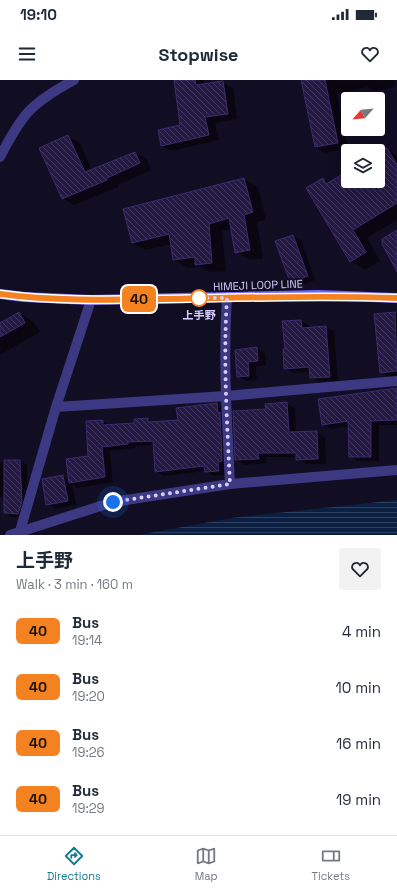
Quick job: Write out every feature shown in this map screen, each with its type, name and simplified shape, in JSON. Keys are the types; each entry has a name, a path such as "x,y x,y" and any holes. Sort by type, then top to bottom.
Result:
{"main road":[{"name":"HIMEJI LOOP LINE","path":"0,294 24,297 91,300 318,295 397,298"}],"street":[{"path":"0,157 16,126 30,108 50,93 74,80"},
{"path":"227,298 225,330 226,396 230,484"},
{"path":"20,531 56,407 91,300"},
{"path":"56,407 226,396 397,381"},
{"path":"10,535 113,502 230,484 397,470"}],"water":[{"path":"397,500 397,535 138,535 232,518"}],"building":[{"path":"174,80 195,80 196,85 223,81 228,114 205,117 209,135 161,146 158,130 180,125"},
{"path":"301,80 325,80 338,143 315,147"},
{"path":"68,135 85,172 135,152 140,163 107,178 107,180 62,199 39,148"},
{"path":"387,148 397,165 397,203 353,230 366,252 350,262 306,188 323,178 326,184 341,175 341,188 385,188 385,149"},
{"path":"244,178 253,212 244,215 250,250 235,253 229,218 209,224 212,263 195,265 195,257 173,260 169,234 132,243 123,209"},
{"path":"397,230 397,272 382,244 382,239"},
{"path":"293,235 308,276 290,282 275,241"},
{"path":"19,312 25,323 0,337 0,323"},
{"path":"395,312 397,371 380,373 374,314"},
{"path":"301,320 302,328 326,326 330,377 310,378 309,367 284,369 283,349 285,349 282,321"},
{"path":"257,347 258,361 248,362 249,376 237,377 235,350"},
{"path":"397,388 397,420 371,421 371,457 349,457 348,421 322,425 318,399"},
{"path":"287,402 289,432 317,431 318,459 296,460 296,453 258,453 259,459 235,460 233,411 266,409 265,404"},
{"path":"217,403 218,413 220,412 222,461 218,462 219,471 205,472 204,466 155,472 153,441 128,442 128,444 102,447 105,477 69,483 66,459 88,456 86,421 103,420 103,425 134,423 134,419 148,418 148,422 178,420 176,408"},
{"path":"4,460 20,460 22,502 18,514 4,513"},
{"path":"63,475 68,501 46,505 42,479"}],"bus line":[{"name":"40","path":"0,294 24,297 91,300 318,295 397,298"}],"place":[{"name":"上手野","path":"199,298"}],"route":[{"path":"113,502 230,484 225,330 227,298 196,298 199,298"}]}
